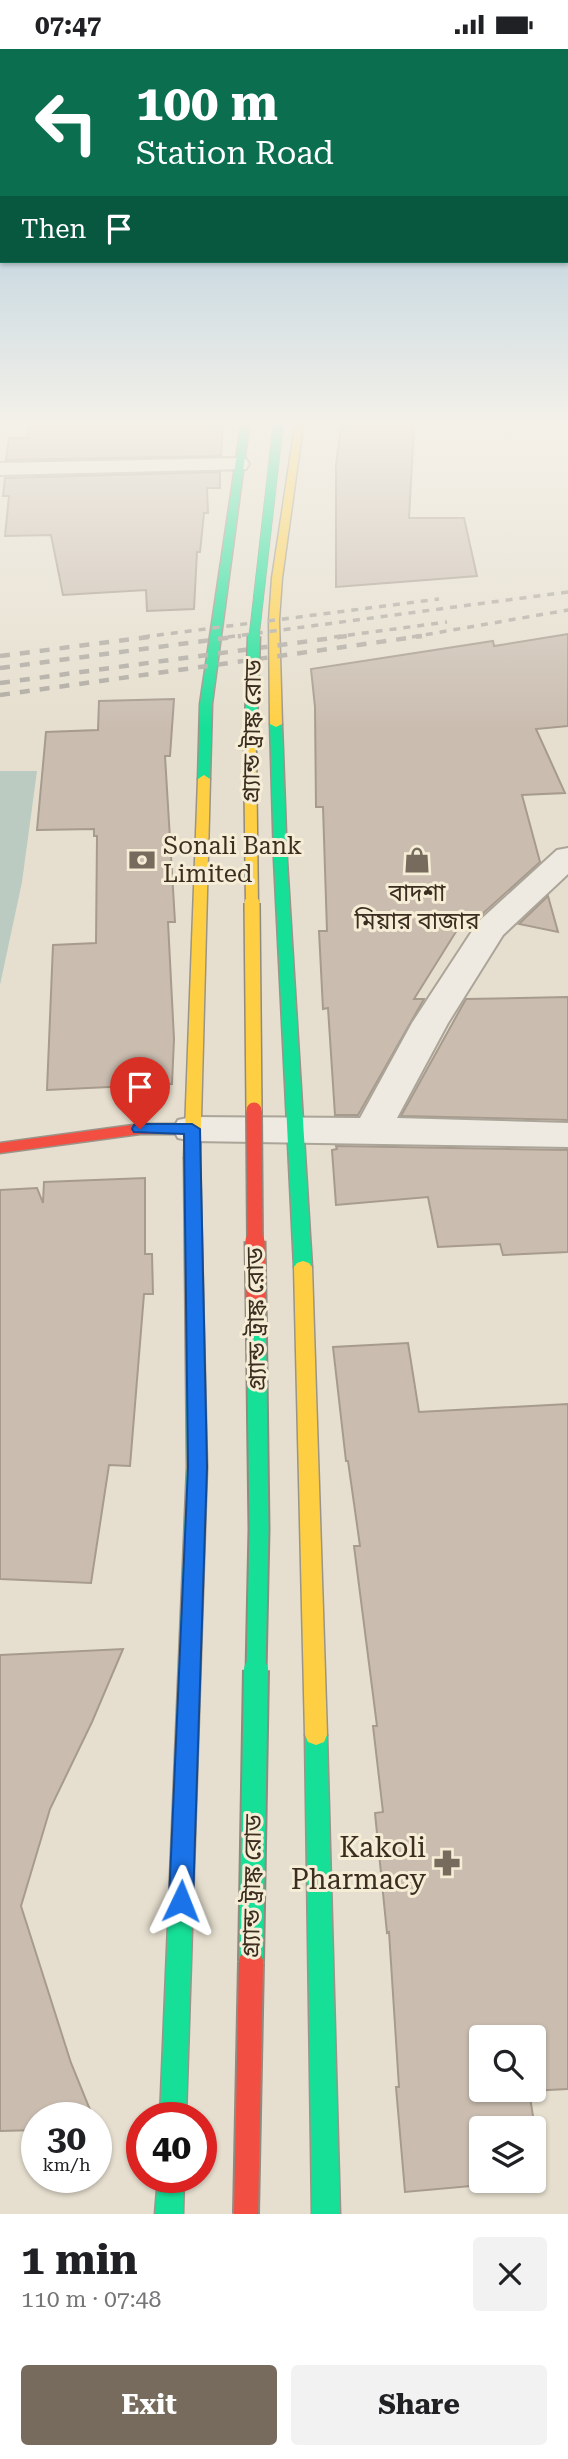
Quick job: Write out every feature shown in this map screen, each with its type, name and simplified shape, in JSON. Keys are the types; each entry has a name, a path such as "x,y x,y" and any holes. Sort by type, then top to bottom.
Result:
{"main road":[{"path":"174,2102 197,1467 192,1129 206,704 230,527"},
{"name":"গ্র্যান্ড ট্রাঙ্ক রোড","path":"246,2214 259,1529 249,705 265,527"},
{"path":"284,527 274,620 278,836 298,1130 310,1473 326,2214"},
{"path":"0,1148 140,1129 192,1129"},
{"path":"169,2214 170,2193"}],"street":[{"path":"372,1130 430,1023 489,929 568,857"},
{"path":"192,1129 568,1135"}],"shaded area":[{"path":"0,771 37,771 22,882 0,985"}],"building":[{"path":"6,527 203,527 200,552 197,552 194,609 147,611 146,590 63,595 51,535 5,536"},
{"path":"336,527 466,527 477,576 336,587"},
{"path":"568,634 568,726 536,729 565,793 522,795 540,862 480,916 467,914 414,999 424,999 358,1115 335,1115 328,1008 323,1009 319,931 327,931 323,807 316,807 315,707 311,669 493,641 494,646"},
{"path":"174,699 170,756 165,756 175,922 168,922 174,1039 172,1084 47,1090 53,945 96,943 97,836 94,836 94,829 37,830 46,732 98,730 99,701"},
{"path":"548,896 558,932 519,924"},
{"path":"568,997 568,1120 401,1116 466,999"},
{"path":"336,1146 568,1150 568,1252 503,1255 500,1244 438,1247 428,1197 336,1205 332,1150 337,1149"},
{"path":"145,1178 145,1254 152,1254 153,1294 144,1294 130,1466 109,1465 91,1583 0,1579 0,1190 37,1188 43,1203 44,1182"},
{"path":"408,1343 419,1412 568,1404 568,2089 546,2090 546,2025 469,2025 469,2102 531,2102 533,2116 469,2116 469,2186 405,2192 396,2087 399,2087 389,1932 387,1933 375,1813 383,1812 373,1726 377,1726 354,1546 360,1546 346,1461 333,1347"},
{"path":"123,1649 50,1809 21,1906 71,2063 87,2102 21,2102 21,2130 0,2131 0,1655"}],"railway":[{"path":"228,637 568,592"},
{"path":"143,637 439,599"},
{"path":"412,637 568,610"},
{"path":"334,637 447,622"},
{"path":"0,656 156,636"},
{"path":"0,668 241,636"},
{"path":"0,683 347,636"},
{"path":"0,695 422,636"}],"traffic: fast":[{"path":"204,779 206,704 231,527"},
{"path":"250,752 252,670 266,527"},
{"path":"276,724 280,860 303,1267"},
{"path":"174,2102 197,1467 192,1158"},
{"path":"251,1962 259,1529 256,1300"},
{"path":"316,1735 326,2214"},
{"path":"169,2214 170,2193"}],"traffic: slow":[{"path":"276,724 274,620 284,527"},
{"path":"250,752 254,1110"},
{"path":"192,1158 204,779"},
{"path":"303,1267 316,1735"}],"traffic: jam":[{"path":"254,1110 256,1300"},
{"path":"0,1148 140,1129 192,1129"},
{"path":"246,2214 251,1962"}],"place":[{"name":"Sonali Bank Limited","path":"142,860"},
{"name":"বাদশা মিয়ার বাজার","path":"417,860"},
{"name":"Kakoli Pharmacy","path":"447,1863"}],"route":[{"path":"140,1129 192,1129 197,1467 181,1901"}]}
